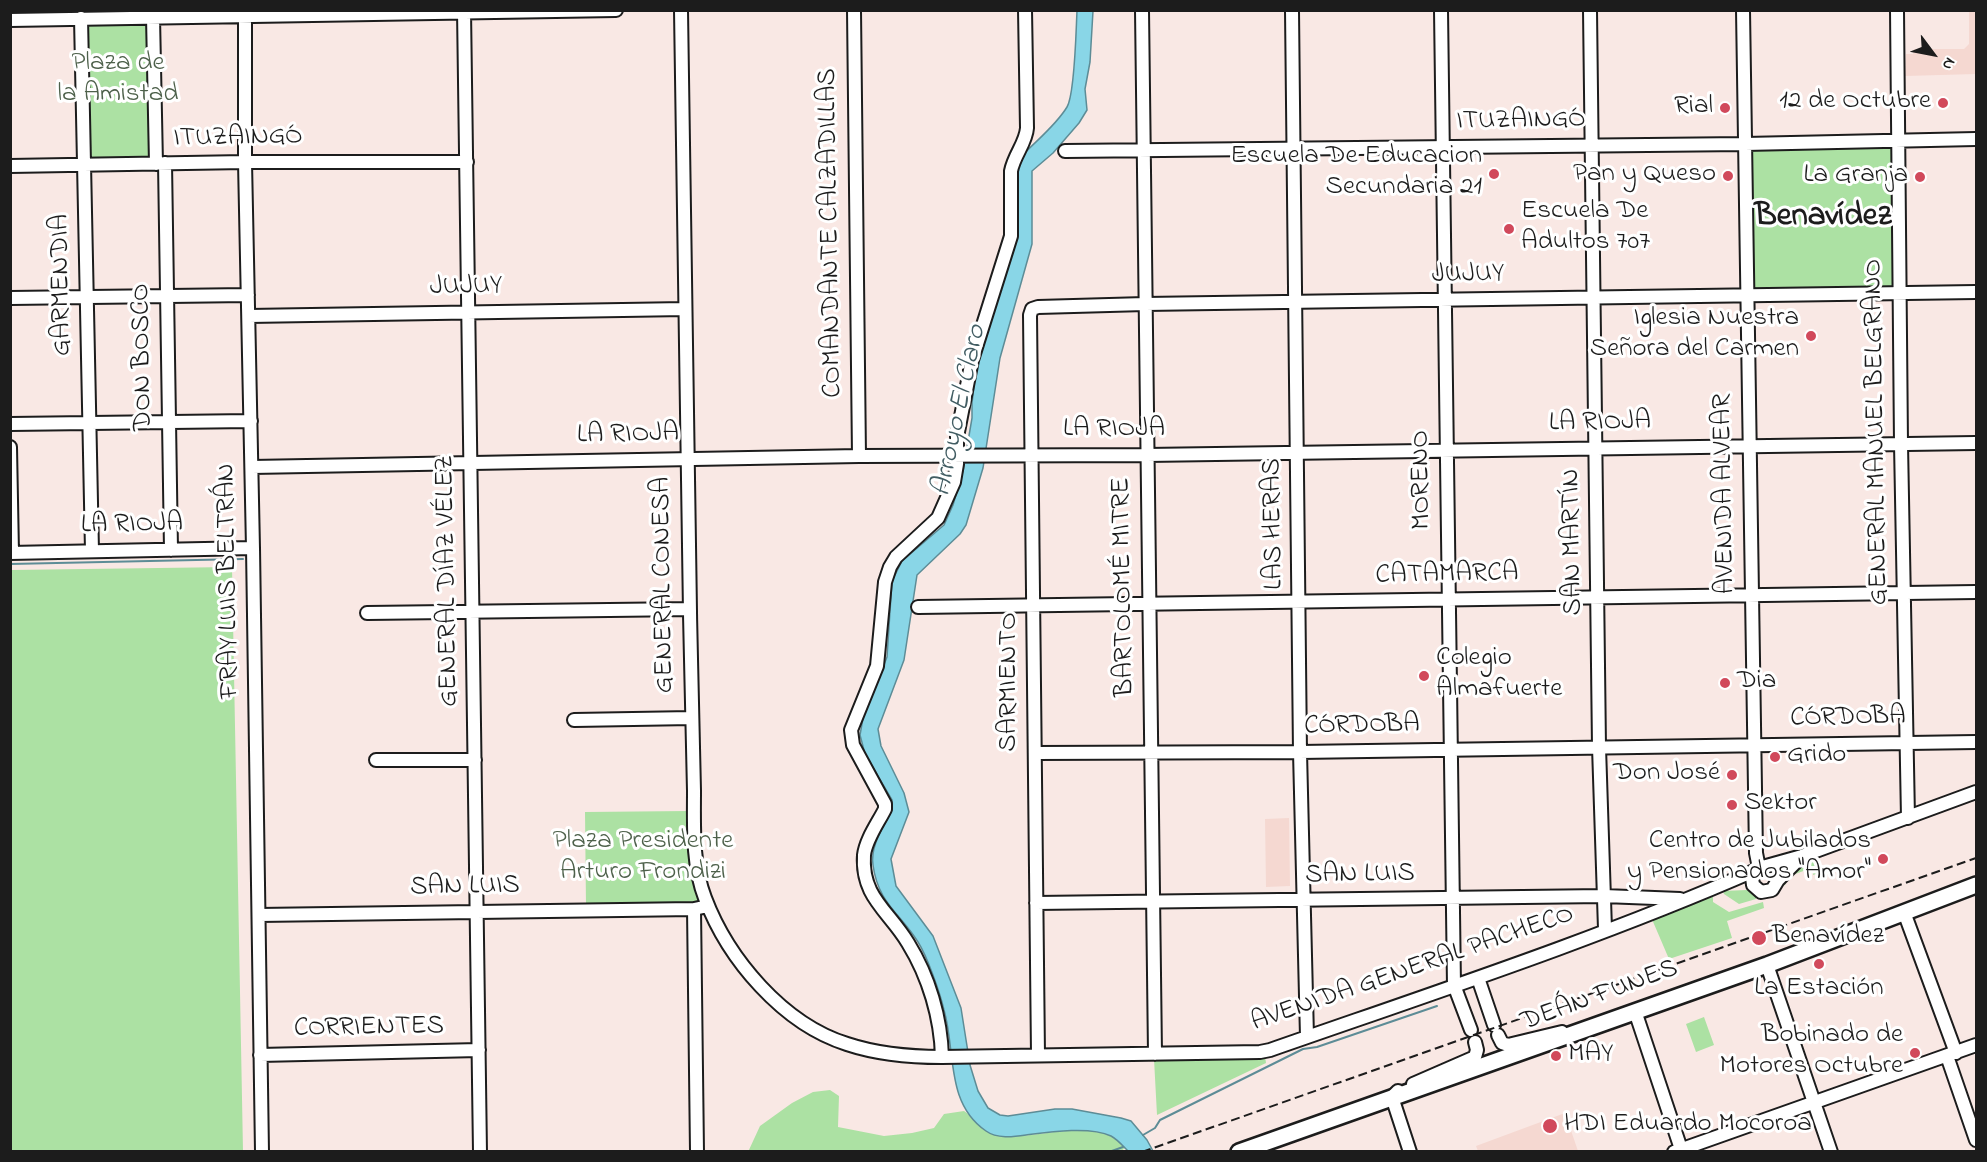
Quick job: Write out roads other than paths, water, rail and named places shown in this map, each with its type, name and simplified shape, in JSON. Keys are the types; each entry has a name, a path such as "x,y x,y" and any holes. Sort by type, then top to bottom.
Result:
{"main road":[{"name":"DEÁN FUNES","path":"1239,1152 1263,1148 1392,1096 1767,965 1977,885"}],"street":[{"path":"10,20 81,18 118,14 153,17 245,13 616,10"},
{"name":"GENERAL CONESA","path":"681,10 694,832 699,876 708,906"},
{"name":"COMANDANTE CALZADILLAS","path":"854,10 859,456"},
{"path":"944,1057 934,1001 913,951 874,899 865,879 865,849 885,809 885,804 853,745 851,730 877,666 885,582 890,567 896,557 938,518 954,482 959,456 957,437 972,360 1011,236 1013,162 1026,134 1025,10"},
{"name":"BARTOLOMÉ MITRE","path":"1142,10 1155,1054"},
{"name":"LAS HERAS","path":"1292,10 1300,752 1306,1037"},
{"name":"MORENO","path":"1441,10 1454,985"},
{"name":"SAN MARTÍN","path":"1590,10 1599,598 1599,747 1605,929"},
{"name":"AVENIDA ALVEAR","path":"1743,10 1751,595 1756,853 1759,868"},
{"name":"GENERAL MANUEL BELGRANO","path":"1897,10 1901,444 1908,818"},
{"name":"GENERAL DÍAZ VÉLEZ","path":"464,12 480,1152"},
{"name":"FRAY LUIS BELTRÁN","path":"245,13 245,162 254,548 262,1152"},
{"name":"DON BOSCO","path":"153,17 167,297 171,550"},
{"name":"GARMENDIA","path":"81,18 92,551"},
{"name":"ITUZAINGÓ","path":"1065,151 1745,144 1977,139"},
{"name":"ITUZAINGÓ","path":"10,166 245,162 467,162"},
{"name":"JUJUY","path":"1032,309 1145,304 1977,292"},
{"path":"10,298 248,295"},
{"name":"JUJUY","path":"249,316 685,309"},
{"name":"SARMIENTO","path":"1032,309 1030,315 1031,455 1038,1055"},
{"path":"10,424 251,420"},
{"name":"LA RIOJA","path":"252,467 859,456 1147,455 1977,443"},
{"path":"10,447 11,553"},
{"name":"LA RIOJA","path":"11,553 254,548"},
{"name":"CATAMARCA","path":"918,607 1977,592"},
{"path":"368,613 690,609"},
{"path":"574,720 692,718"},
{"name":"CÓRDOBA","path":"1036,753 1300,752 1977,742"},
{"path":"376,760 475,760"},
{"name":"AVENIDA GENERAL PACHECO","path":"1038,1055 1260,1052 1478,978 1713,889 1759,868 1802,856 1977,792"},
{"name":"AVENIDA GENERAL PACHECO","path":"1778,880 1802,856"},
{"path":"1713,889 1755,888 1761,892 1768,892 1775,888 1778,880 1772,868 1759,868 1752,881 1755,888"},
{"name":"SAN LUIS","path":"1036,903 1604,896 1684,899"},
{"path":"708,906 725,939 748,973 781,1006 804,1023 847,1045 901,1055 944,1057 1038,1055"},
{"name":"SAN LUIS","path":"259,915 694,909 708,906"},
{"path":"694,909 697,1152"},
{"path":"1904,912 1952,1054 1977,1140"},
{"path":"1767,965 1831,1152"},
{"path":"1478,978 1502,1043 1508,1045 1561,1032 1568,1035"},
{"path":"1410,1152 1392,1096 1399,1090 1475,1057 1477,1050 1454,985"},
{"path":"1635,1011 1679,1151 1814,1101 1977,1045"},
{"name":"CORRIENTES","path":"261,1055 479,1050"}],"water":[{"name":"Arroyo El Claro","path":"1077,11 1093,11 1090,62 1085,89 1087,110 1053,153 1032,171 1032,244 1000,358 983,468 966,525 960,534 917,575 904,660 878,729 881,746 904,793 909,812 891,859 896,886 933,936 961,1008 970,1065 978,1091 988,1108 1000,1115 1008,1116 1055,1109 1072,1109 1121,1118 1131,1121 1153,1151 1128,1151 1111,1136 1092,1131 1000,1136 990,1134 973,1119 958,1091 948,1026 929,965 922,948 885,898 876,878 873,865 874,850 878,836 892,810 892,800 865,754 860,735 863,718 887,657 892,581 902,561 944,525 953,505 963,471 972,418 976,369 1017,235 1017,161 1050,128 1070,100"}],"waterway":[{"path":"10,564 243,559"},
{"path":"1143,1135 1155,1128 1160,1120 1303,1049 1317,1047 1437,1006"},
{"path":"1109,1152 1123,1147"}],"railway":[{"path":"1142,1152 1976,858"}],"place":[{"name":"12 de Octubre","path":"1943,103"},
{"name":"Rial","path":"1725,108"},
{"name":"Escuela De Educacion Secundaria 21","path":"1494,174"},
{"name":"Pan y Queso","path":"1728,176"},
{"name":"La Granja","path":"1920,177"},
{"name":"Escuela De Adultos 707","path":"1509,229"},
{"name":"Iglesia Nuestra Señora del Carmen","path":"1811,336"},
{"name":"Colegio Almafuerte","path":"1424,676"},
{"name":"Dia","path":"1725,683"},
{"name":"Grido","path":"1775,757"},
{"name":"Don José","path":"1732,775"},
{"name":"Sektor","path":"1732,805"},
{"name":"Centro de Jubilados y Pensionados \"Amor\"","path":"1883,859"},
{"name":"Benavídez","path":"1759,938"},
{"name":"La Estación","path":"1819,964"},
{"name":"Bobinado de Motores Octubre","path":"1915,1053"},
{"name":"MAY","path":"1556,1056"},
{"name":"HDI Eduardo Mocoroa","path":"1550,1126"}],"district":[{"name":"Benavídez","path":"1823,219"}],"park label":[{"name":"Plaza de la Amistad","path":"118,80"},
{"name":"Plaza Presidente Arturo Frondizi","path":"643,858"}]}
